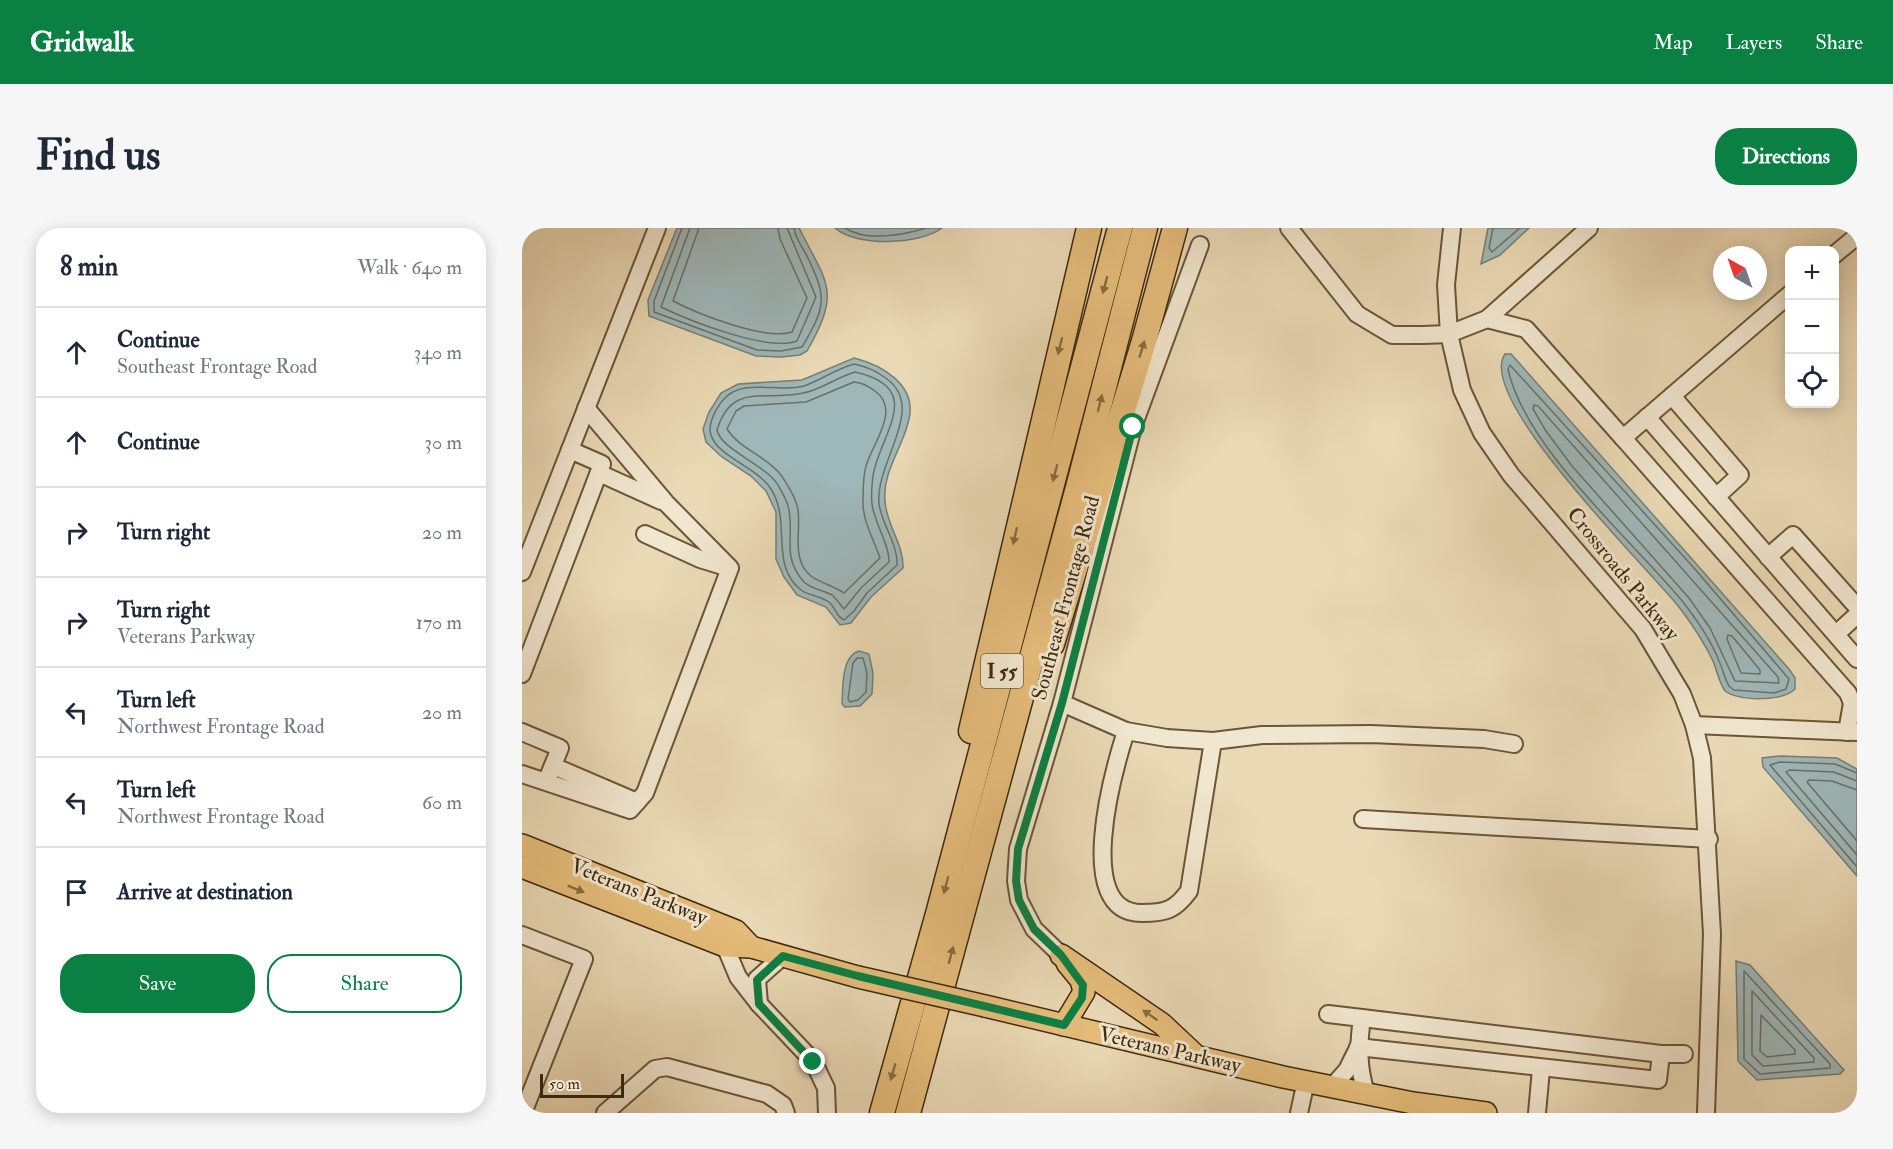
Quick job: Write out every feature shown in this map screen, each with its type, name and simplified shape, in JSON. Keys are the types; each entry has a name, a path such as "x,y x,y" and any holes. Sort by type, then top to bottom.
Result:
{"highway":[{"path":"957,840 972,725 1089,228"},
{"name":"I 55","path":"882,1113 1120,228"},
{"name":"I 55","path":"908,1113 982,845 1145,228"},
{"path":"982,845 1059,624 1144,341 1175,228"}],"main road":[{"name":"Veterans Parkway","path":"522,844 736,931 751,947"},
{"name":"Veterans Parkway","path":"522,867 725,946 751,947 858,976 1332,1087 1486,1113"},
{"path":"1061,955 1081,980 1083,992 1082,998 1064,1025"},
{"path":"1061,955 1162,1024 1194,1054"}],"street":[{"path":"522,572 657,228"},
{"path":"1289,228 1357,314 1392,335 1449,334 1486,319 1589,228"},
{"name":"Crossroads Parkway","path":"1452,228 1446,285 1449,334 1462,390 1482,433 1511,475 1643,629 1682,694 1694,725 1702,758 1709,839 1712,934 1706,1113"},
{"path":"1839,251 1857,236"},
{"name":"Southeast Frontage Road","path":"1061,955 1034,929 1019,900 1016,881 1018,849 1062,703 1133,427 1200,245"},
{"path":"1623,438 1785,298"},
{"path":"1486,319 1526,329 1848,693 1852,703 1852,732 1694,725"},
{"path":"1672,396 1740,475 1716,496"},
{"path":"586,408 666,503 730,568"},
{"path":"1647,417 1857,659"},
{"path":"522,674 602,464 570,450"},
{"path":"598,473 666,503"},
{"path":"645,534 700,559 730,568"},
{"path":"1768,557 1794,535 1857,607"},
{"path":"522,774 630,810 645,793 730,568"},
{"path":"1836,634 1857,615"},
{"path":"1062,703 1126,731 1213,741 1262,735 1319,734 1462,738 1514,744"},
{"path":"1126,731 1111,779 1103,851 1106,883 1112,899 1120,909 1131,914 1159,913 1178,906 1189,891 1213,741"},
{"path":"522,732 560,748 547,782"},
{"path":"553,766 637,802"},
{"path":"1363,819 1709,839"},
{"path":"522,935 584,959 523,1113"},
{"path":"725,946 738,977 759,1004 813,1062 826,1089 826,1113"},
{"path":"759,1004 757,980 783,956"},
{"path":"1328,1014 1661,1054 1684,1054 1709,1041"},
{"path":"1362,1018 1358,1047 1359,1071 1366,1094"},
{"path":"1358,1047 1541,1069 1658,1080 1661,1054"},
{"path":"1332,1087 1347,1070 1358,1047"},
{"path":"1684,1054 1708,1068"},
{"path":"605,1113 655,1069 667,1068 767,1094 783,1106 786,1113"},
{"path":"1537,1113 1541,1069"},
{"path":"1299,1113 1306,1081"}],"water":[{"path":"677,228 799,228 827,288 824,314 807,351 800,355 781,357 756,356 649,316 648,300"},
{"path":"835,228 942,228 919,238 888,242 857,238"},
{"path":"1488,228 1529,228 1500,255 1481,264"},
{"path":"1505,354 1511,354 1789,669 1795,678 1795,689 1781,696 1760,699 1740,697 1725,691 1706,647 1679,607 1603,522 1539,444 1515,407 1502,376"},
{"path":"854,358 886,371 895,378 908,396 909,419 890,470 885,491 886,511 901,551 903,568 871,597 851,623 840,625 826,607 797,595 784,577 776,559 776,512 766,491 751,476 722,457 706,442 703,429 709,412 721,393 738,384 802,380"},
{"path":"859,651 869,654 873,673 872,694 860,706 845,707 842,704 846,666 853,654"},
{"path":"1780,756 1837,758 1857,769 1857,876 1763,767 1762,758"},
{"path":"1736,961 1750,965 1844,1070 1840,1074 1757,1080 1738,1061"}],"route":[{"path":"813,1062 759,1004 756,990 757,980 762,972 783,956 828,969 1064,1025 1082,998 1081,980 1061,955 1034,929 1019,900 1016,881 1018,849 1062,703 1133,427"}]}
